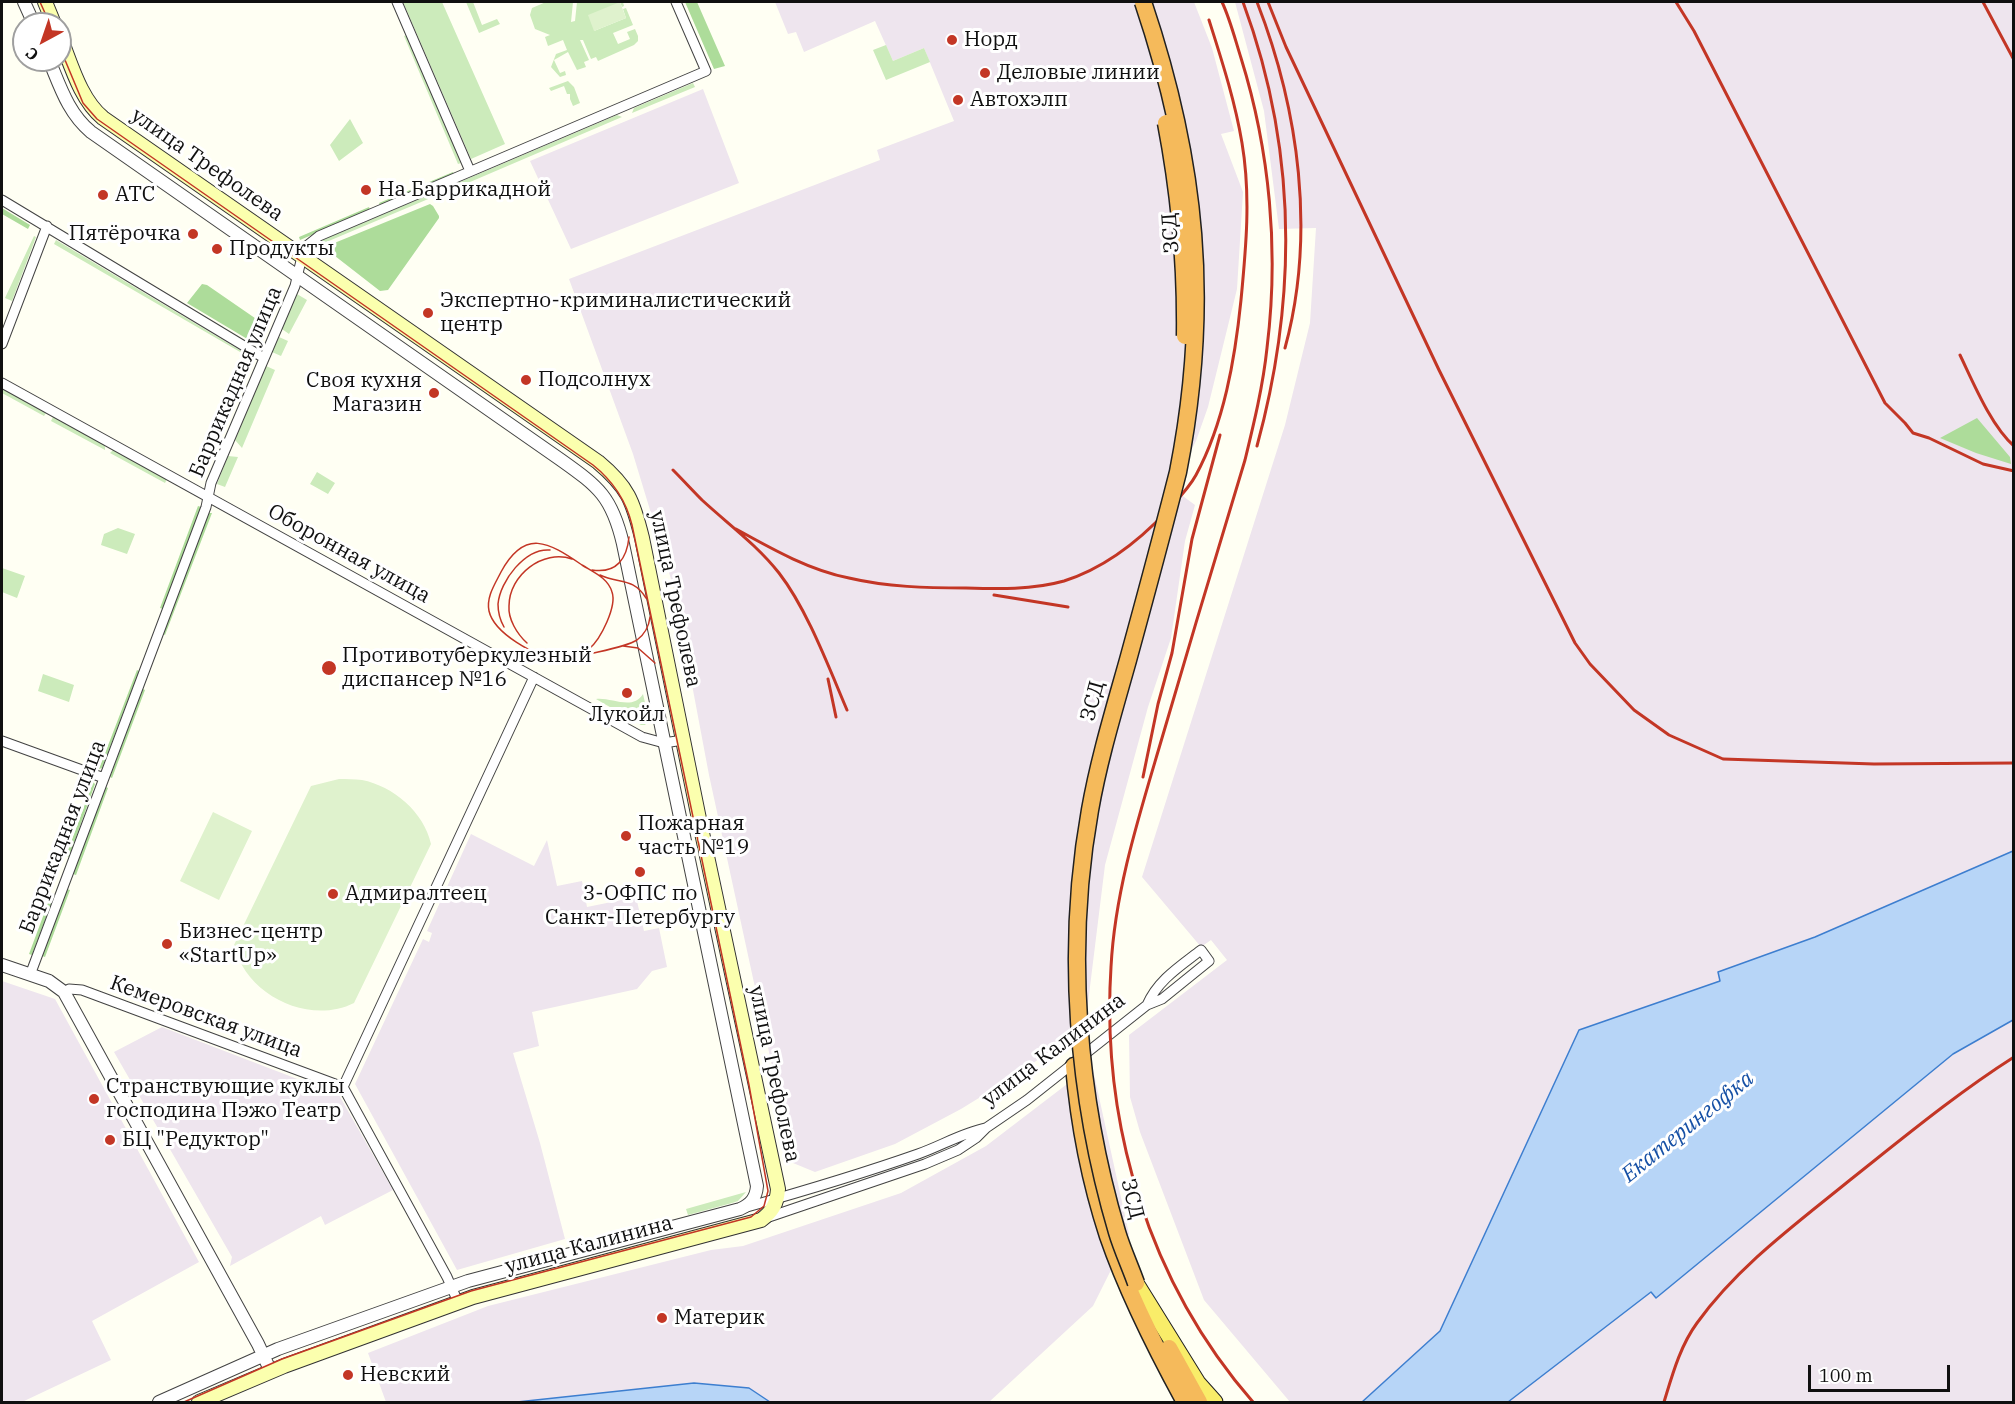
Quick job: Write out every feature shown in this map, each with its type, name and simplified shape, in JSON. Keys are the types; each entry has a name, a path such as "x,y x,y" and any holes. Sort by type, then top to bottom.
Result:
{"highway":[{"name":"ЗСД","path":"1131,2 1144,39 1164,112 1176,176 1185,277 1184,345 1176,425 1168,471 1090,759 1080,811 1070,898 1069,1024 1076,1090 1088,1165 1108,1237 1145,1325 1185,1402"},
{"name":"ЗСД","path":"1143,2 1174,108 1187,171 1196,254 1195,345 1187,426 1178,472 1100,762 1094,792 1079,898 1077,981 1081,1036 1093,1127 1118,1233 1136,1283 1166,1344 1199,1402"}],"main road":[{"name":"улица Трефолева","path":"72,65 86,97 96,113 575,445 622,484 631,498 642,538 778,1189 762,1203"},
{"path":"761,1220 762,1203"},
{"name":"улица Калинина","path":"199,1402 271,1372 458,1302 761,1220"},
{"path":"1136,1283 1198,1383 1215,1402"},
{"path":"1145,1325 1177,1402"}],"street":[{"path":"397,2 470,171"},
{"path":"302,256 304,248 320,236 706,71 676,2"},
{"name":"улица Трефолева","path":"54,72 68,105 82,125 599,488 607,498 619,527 762,1203"},
{"path":"2,200 264,358"},
{"path":"2,344 47,226"},
{"name":"Баррикадная улица","path":"30,975 207,507 211,483 295,286 302,256"},
{"name":"Оборонная улица","path":"2,383 642,737 664,743 683,740"},
{"path":"458,1302 452,1286 343,1087 534,677"},
{"path":"2,741 104,778"},
{"name":"улица Калинина","path":"761,1220 942,1157 967,1144 1027,1100 1147,1005 1162,999 1209,961 1201,950 1162,981 1153,992 1147,1005"},
{"path":"2,965 49,981 64,992 264,1355 271,1372"},
{"name":"Кемеровская улица","path":"64,992 69,989 82,990 343,1087"},
{"name":"улица Калинина","path":"159,1402 264,1355 452,1286 514,1267 762,1203 899,1160 972,1131 986,1128"},
{"path":"762,1203 790,1210"}],"shaded area":[{"path":"775,2 1194,2 1212,48 1234,131 1221,134 1243,192 1237,289 1208,407 1196,441 1172,488 1195,505 1185,541 1171,638 1148,707 1105,865 1085,1027 1013,1077 961,1109 895,1144 815,1172 793,1163 709,775 674,589 633,454 569,279 880,160 877,150 954,121 924,48 893,61 875,21 804,52 796,32 788,34"},
{"path":"1235,2 2013,2 2013,851 1815,937 1718,972 1720,981 1579,1030 1440,1331 1362,1402 1290,1402 1204,1300 1140,1132 1130,1097 1129,1035 1227,960 1211,940 1201,947 1142,877 1285,425 1310,323 1316,228 1279,229 1264,111"},
{"path":"703,89 739,183 571,249 530,161"},
{"path":"471,834 534,866 547,840 557,886 582,881 587,907 636,897 644,931 659,928 667,967 652,971 637,989 532,1012 539,1046 513,1053 565,1239 457,1270 355,1084 423,939 429,942 432,933 427,931"},
{"path":"2,981 55,999 199,1262 92,1321 111,1360 22,1402 2,1402"},
{"path":"2013,1020 2013,1402 1508,1402 1651,1292 1656,1298 1953,1054"},
{"path":"162,1027 339,1095 393,1190 325,1225 321,1216 230,1266 232,1257 114,1052"},
{"path":"1092,1065 1129,1234 1093,1306 989,1402 770,1402 749,1388 694,1383 517,1402 386,1402 368,1353 488,1306 711,1250 743,1246 901,1193 986,1146"}],"green space":[{"path":"403,2 442,2 505,144 471,159"},
{"path":"466,2 473,2 482,25 497,19 500,24 479,33"},
{"path":"546,2 573,2 571,22 575,21 577,2 620,2 594,31 626,18 623,9 626,8 633,25 613,33 618,44 630,39 627,32 635,29 638,41 598,61 596,57 591,59 583,40 580,40 589,60 584,62 586,67 577,70 568,52 554,60 560,73 565,71 566,75 560,77 551,67 556,54 567,50 563,40 548,46 545,37 550,35 535,29 530,15 532,8"},
{"path":"620,2 626,18 594,31 588,15"},
{"path":"685,2 697,2 725,66 714,69"},
{"path":"407,35 461,163 458,164 404,36"},
{"path":"886,45 893,61 924,48 930,62 886,80 873,50"},
{"path":"568,81 574,87 580,103 573,106 570,94 567,94 564,86 551,91 549,88"},
{"path":"693,83 695,87 632,113 634,108"},
{"path":"617,115 622,117 442,194 441,190"},
{"path":"350,119 363,143 339,161 330,145"},
{"path":"453,172 454,174 380,205 379,203"},
{"path":"431,194 433,197 324,243 322,240"},
{"path":"430,204 439,218 388,290 380,291 326,249 327,246"},
{"path":"369,207 370,210 300,240 299,237"},
{"path":"2,208 30,225 28,229 2,214"},
{"path":"34,236 36,237 12,301 5,298"},
{"path":"56,240 248,355 54,244"},
{"path":"202,284 207,285 265,325 267,331 261,341 254,343 187,303"},
{"path":"297,294 307,300 289,334 282,329"},
{"path":"279,337 288,341 281,356 272,352"},
{"path":"266,366 275,370 242,448 235,440"},
{"path":"2,388 46,413 44,416 2,393"},
{"path":"53,417 105,445 105,450 51,421"},
{"path":"1977,418 2010,457 2011,464 1940,438"},
{"path":"113,450 167,479 165,483 110,453"},
{"path":"228,456 238,457 225,487 217,484"},
{"path":"317,472 335,483 328,494 310,484"},
{"path":"198,506 201,507 163,609 160,608"},
{"path":"209,513 212,513 165,635 163,634"},
{"path":"118,528 135,534 127,554 101,545 104,534"},
{"path":"2,568 25,576 17,598 2,592"},
{"path":"137,670 139,671 102,768 99,769"},
{"path":"43,674 74,685 69,702 38,691"},
{"path":"143,689 145,690 112,778 110,777"},
{"path":"643,694 649,720 645,725 641,725 596,699 628,703 639,699"},
{"name":"Адмиралтеец","path":"339,779 374,783 396,794 422,821 431,844 354,1003 336,1009 317,1011 299,1008 265,991 240,963 234,945 311,786"},
{"path":"93,782 95,784 69,857 66,856"},
{"path":"106,787 108,788 76,875 73,874"},
{"path":"213,812 252,831 219,900 180,881"},
{"path":"67,889 70,890 45,957 42,956"},
{"path":"51,895 54,896 32,955 29,954"},
{"path":"746,1192 738,1201 688,1215 686,1209"}],"water":[{"name":"Екатерингофка","path":"2013,851 2013,1020 1953,1054 1656,1298 1651,1292 1508,1402 1362,1402 1440,1331 1579,1030 1720,981 1718,972 1815,937"},
{"path":"694,1383 749,1388 770,1402 517,1402"}],"tram line":[{"path":"40,2 45,12"},
{"path":"70,72 83,103 97,119 593,465 618,492 632,525 749,1085 768,1191 764,1206 751,1217 471,1291 282,1359 184,1402"},
{"path":"592,570 601,571 619,563 626,552 629,537"},
{"path":"577,655 589,649 603,630 612,605 610,587 604,579 558,550 538,543 528,544 510,558 492,591 488,606 492,619 499,627 527,648 548,657 557,658 574,657 611,649 637,640 646,630 650,617"},
{"path":"504,627 498,604 503,586 523,560 532,554 550,550"},
{"path":"527,643 517,631 510,616 509,606 515,584 521,575 539,561 561,557 572,559"},
{"path":"600,575 631,584 646,598"},
{"path":"623,646 638,648 655,663"}],"railway":[{"path":"1222,2 1251,93 1265,165 1272,238 1271,312 1261,390 1245,460 1145,794 1123,880 1113,938 1110,1026 1114,1084 1124,1142 1139,1199 1160,1253 1186,1306 1217,1356 1253,1402"},
{"path":"1243,2 1261,57 1274,112 1282,167 1286,222 1285,278 1280,334 1257,446"},
{"path":"1257,2 1272,43 1283,86 1298,173 1301,217 1300,261 1285,348"},
{"path":"1268,2 1286,47 1439,370 1575,643 1590,664 1634,710 1669,735 1723,759 1874,764 2014,763"},
{"path":"1676,2 1694,31 1885,403 1913,433 1929,438 1983,464 2014,471"},
{"path":"1983,2 2014,60"},
{"path":"736,529 805,564 849,578 937,588 1015,588 1064,581 1093,569 1133,543 1168,510 1196,475 1206,455 1221,412 1235,345 1245,261 1247,222 1245,163 1232,96 1209,20"},
{"path":"1960,355 1990,416 2014,446"},
{"path":"1143,777 1158,704 1172,653 1192,539 1220,435"},
{"path":"673,470 779,573 808,621 847,710"},
{"path":"994,595 1068,607"},
{"path":"828,679 836,717"},
{"path":"1664,1402 1677,1361 1691,1332 1713,1302 1749,1264 1910,1132 2014,1057"}],"place":[{"name":"Норд","path":"952,40"},
{"name":"Деловые линии","path":"985,73"},
{"name":"Автохэлп","path":"958,100"},
{"name":"На Баррикадной","path":"366,190"},
{"name":"АТС","path":"103,195"},
{"name":"Пятёрочка","path":"193,234"},
{"name":"Продукты","path":"217,249"},
{"name":"Экспертно-криминалистический центр","path":"428,313"},
{"name":"Подсолнух","path":"526,380"},
{"name":"Своя кухня Магазин","path":"434,393"},
{"name":"Противотуберкулезный диспансер №16","path":"329,668"},
{"name":"Лукойл","path":"627,693"},
{"name":"Пожарная часть №19","path":"626,836"},
{"name":"3-ОФПС по Санкт-Петербургу","path":"640,872"},
{"name":"Адмиралтеец","path":"333,894"},
{"name":"Бизнес-центр «StartUp»","path":"167,944"},
{"name":"Странствующие куклы господина Пэжо Театр","path":"94,1099"},
{"name":"БЦ \"Редуктор\"","path":"110,1140"},
{"name":"Материк","path":"662,1318"},
{"name":"Невский","path":"348,1375"}]}
